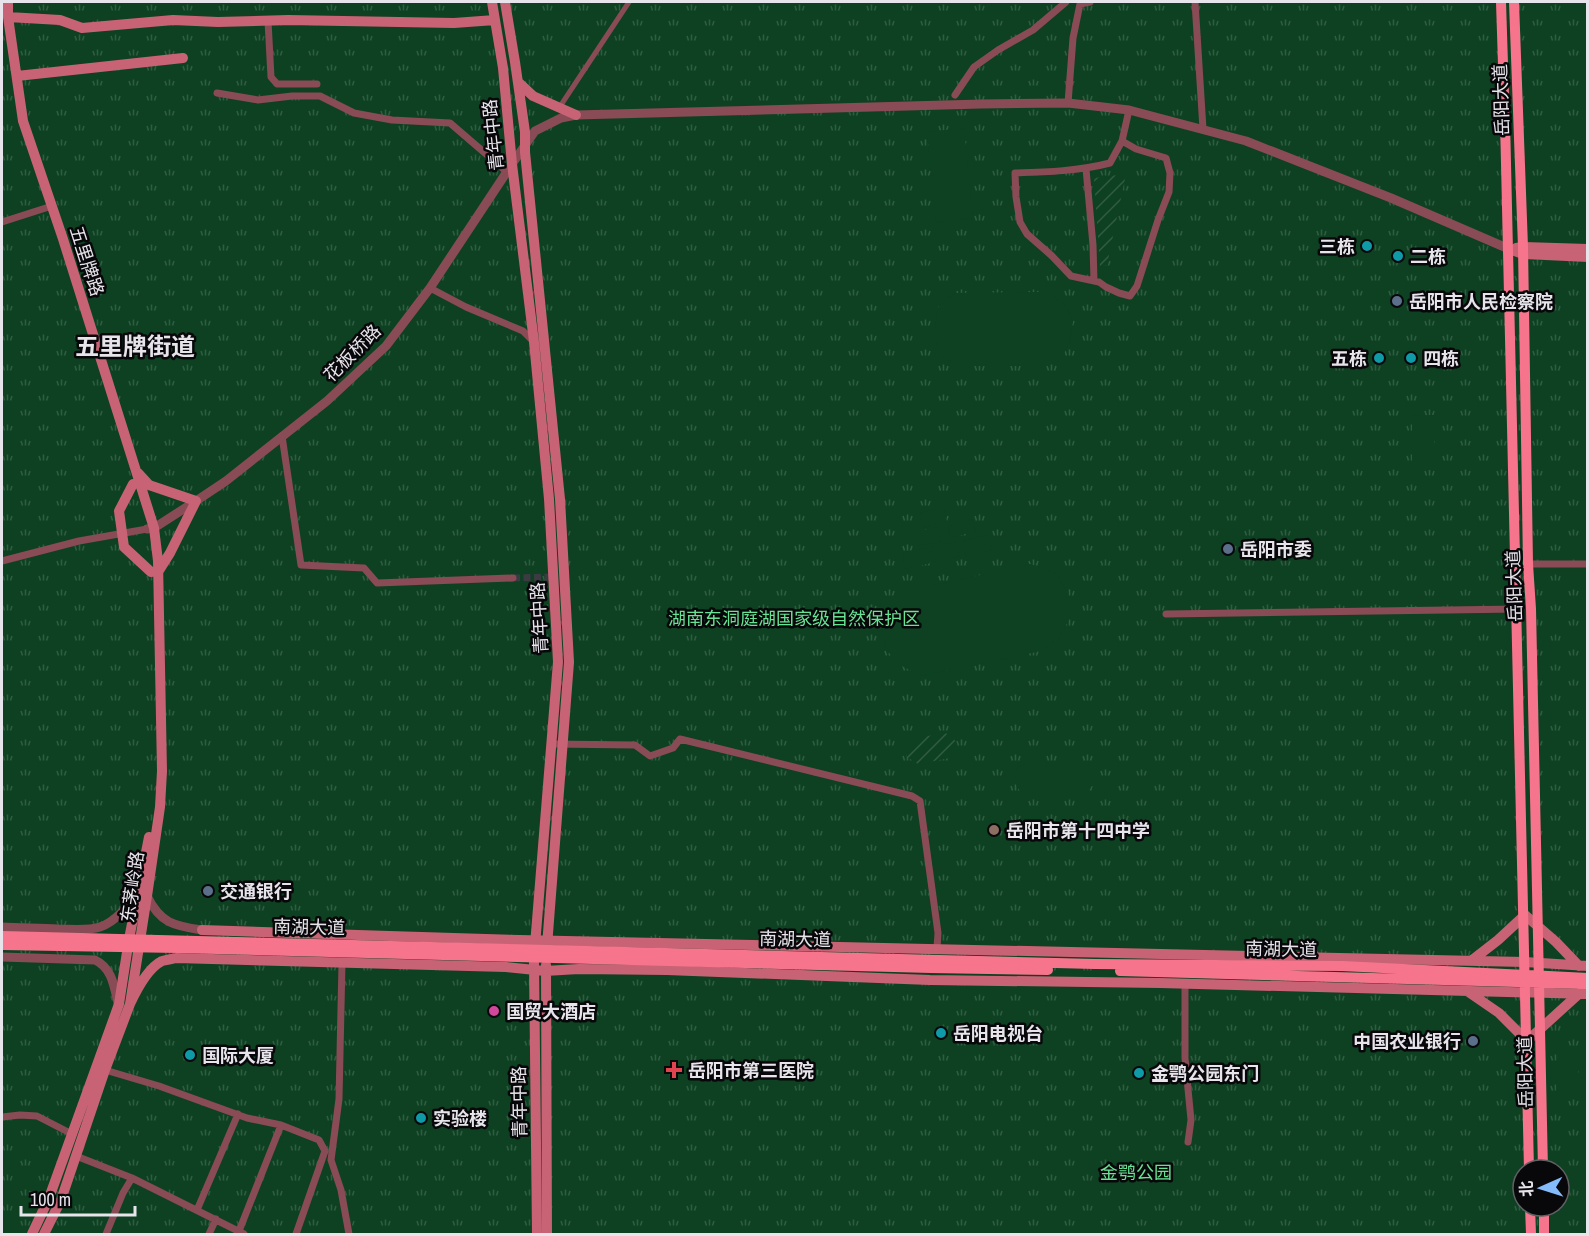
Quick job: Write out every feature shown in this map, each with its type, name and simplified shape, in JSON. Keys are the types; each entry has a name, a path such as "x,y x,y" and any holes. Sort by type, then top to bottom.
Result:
{"main road":[{"name":"五里牌路","path":"8,2 5,18 16,122 49,207 136,472 151,528"},
{"name":"青年中路","path":"492,2 503,68 509,168 534,342 549,499 558,662 556,744 541,949 547,1234"},
{"name":"青年中路","path":"505,2 525,132 560,499 569,662 556,744"},
{"name":"岳阳大道","path":"1501,2 1518,609 1529,1158"},
{"name":"岳阳大道","path":"1514,2 1523,250 1528,564 1532,609 1543,1158"},
{"name":"五里牌路","path":"5,18 17,76 23,121 133,484 151,528"},
{"path":"5,18 60,20 82,28 173,20 454,23 495,20"},
{"path":"17,76 183,58"},
{"path":"518,82 533,96 576,116"},
{"path":"1509,249 1587,257"},
{"path":"1523,250 1587,249"},
{"path":"133,484 119,511 124,547 154,572 170,553 196,501 149,485 136,472"},
{"name":"东茅岭路","path":"134,943 147,896 160,807 162,771 151,528"},
{"name":"东茅岭路","path":"44,1234 61,1200 105,1070 124,1004 134,943 140,881 154,807 157,771 154,572"},
{"path":"1585,989 1527,1041 1499,1013 1466,991 1454,976 1525,915 1583,966 1587,977"},
{"path":"202,930 541,949 937,948 1525,962 1583,966"},
{"name":"南湖大道","path":"2,936 134,943"},
{"name":"南湖大道","path":"2,945 134,943 541,949 931,968 1454,976 1585,989"},
{"name":"青年中路","path":"537,1234 544,970 541,949"},
{"path":"124,1004 160,962 176,958 544,970 656,970 930,980 1466,991 1525,983"},
{"name":"南湖大道","path":"1539,984 1587,977"},
{"name":"东茅岭路","path":"32,1234 49,1198 124,1004"},
{"path":"1530,1218 1530,1234"},
{"path":"1544,1218 1544,1234"}],"street":[{"path":"560,108 629,2"},
{"path":"955,95 974,67 1033,30 1066,2"},
{"path":"1068,103 1073,38 1080,4 1090,2"},
{"path":"1195,2 1203,129"},
{"path":"268,21 271,77 277,84 317,84"},
{"path":"217,93 258,100 292,96 320,96 354,113 392,120 450,123 509,168"},
{"name":"花板桥路","path":"151,528 226,481 327,400 386,346 430,288 535,131 561,118 882,106 1068,103 1129,110 1256,145 1392,198 1509,249"},
{"path":"1122,141 1136,149 1167,158 1170,173 1168,192 1137,286 1130,296 1119,293 1095,280 1071,276 1027,234 1020,222 1015,172 1086,169 1110,163 1122,141 1129,110"},
{"path":"1086,169 1095,280"},
{"path":"2,222 49,207"},
{"path":"430,288 466,307 523,331 534,342"},
{"path":"282,436 301,565 364,568 376,583 513,578"},
{"path":"2,561 79,541 151,528"},
{"path":"1528,564 1587,564"},
{"path":"1166,614 1518,609"},
{"path":"556,744 635,746 650,756 672,748 680,739 912,796 920,801 938,933 937,948"},
{"path":"2,927 97,928 116,917 133,899 140,881"},
{"path":"147,896 154,909 162,917 181,927 202,930"},
{"path":"2,957 95,960 102,963 108,970 124,1004"},
{"path":"342,963 339,1099 331,1160 341,1190 350,1234"},
{"path":"1185,984 1185,1058 1191,1120 1188,1142"},
{"path":"105,1070 159,1086 247,1118 281,1125 319,1140 325,1151 296,1234"},
{"path":"197,1210 238,1114"},
{"path":"2,1117 37,1116 72,1134"},
{"path":"76,1156 132,1178 241,1233 281,1125"},
{"path":"106,1234 123,1193 132,1178"},
{"path":"209,1234 216,1220"}],"green space":[{"name":"湖南东洞庭湖国家级自然保护区","path":"2,2 1587,2 1587,1234 2,1234"},
{"path":"964,128 973,218 936,222 927,132"},
{"path":"1126,174 1107,265 1100,267 1094,178"},
{"path":"1049,292 1065,304 1073,321 1070,342 1061,359 1047,366 958,366 941,356 934,334 939,305 955,293"},
{"path":"1434,415 1434,470 1412,470 1412,416"},
{"path":"944,507 947,521 924,527 920,513"},
{"path":"972,519 976,531 951,538 948,526"},
{"path":"939,527 942,541 917,546 914,532"},
{"path":"988,535 992,550 965,556 962,541"},
{"path":"956,541 960,556 935,562 931,547"},
{"path":"927,547 931,563 905,569 902,553"},
{"path":"1030,564 1054,572 1068,592 1071,616 1059,638 1041,651 921,676 902,666 886,650 882,628 892,607 908,591"},
{"path":"944,733 952,735 956,744 950,758 918,764 907,757 906,749 913,741"},
{"path":"1026,763 1088,763 1094,780 1085,795 1026,795 1017,786 1016,780 1017,768"},
{"path":"1557,1050 1578,1050 1578,1099 1556,1099"}],"tunnel":[{"path":"513,578 553,577"}],"place":[{"name":"三栋","path":"1367,246"},
{"name":"二栋","path":"1398,256"},
{"name":"岳阳市人民检察院","path":"1397,301"},
{"name":"五栋","path":"1379,358"},
{"name":"四栋","path":"1411,358"},
{"name":"岳阳市委","path":"1228,549"},
{"name":"岳阳市第十四中学","path":"994,830"},
{"name":"交通银行","path":"208,891"},
{"name":"国贸大酒店","path":"494,1011"},
{"name":"岳阳电视台","path":"941,1033"},
{"name":"中国农业银行","path":"1473,1041"},
{"name":"国际大厦","path":"190,1055"},
{"name":"岳阳市第三医院","path":"674,1070"},
{"name":"金鹗公园东门","path":"1139,1073"},
{"name":"实验楼","path":"421,1118"}],"district":[{"name":"五里牌街道","path":"135,346"}],"park label":[{"name":"金鹗公园","path":"1136,1172"}]}
